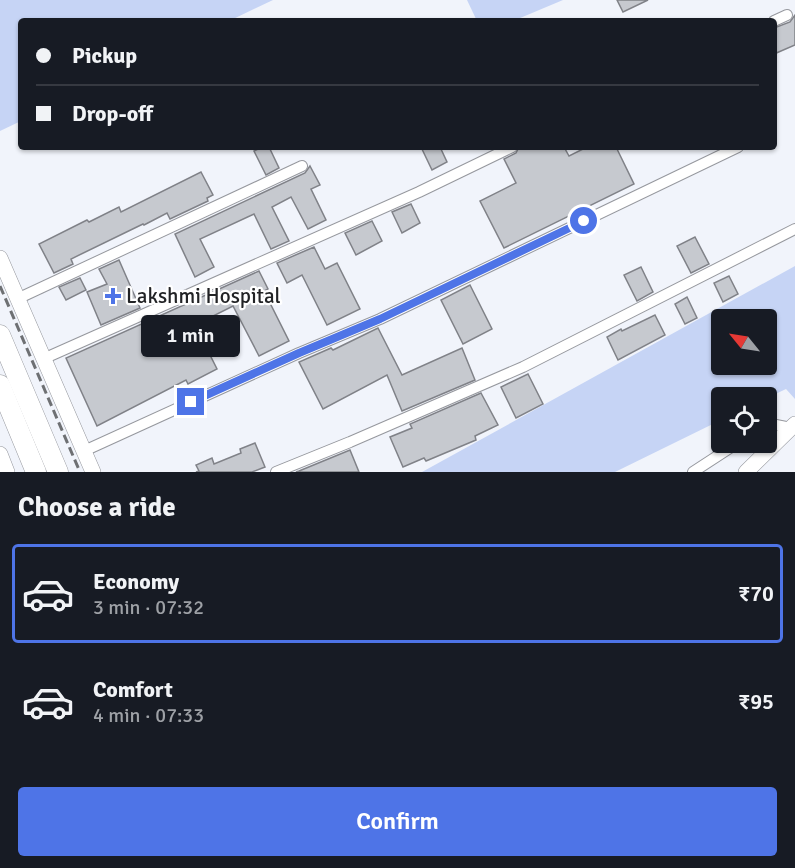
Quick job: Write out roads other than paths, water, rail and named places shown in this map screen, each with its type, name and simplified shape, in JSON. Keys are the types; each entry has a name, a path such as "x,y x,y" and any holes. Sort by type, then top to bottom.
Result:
{"highway":[{"path":"0,335 58,472"},
{"path":"0,385 36,472"}],"street":[{"path":"777,20 787,15"},
{"path":"43,359 419,192 506,150"},
{"path":"84,452 299,353 380,319 732,150"},
{"path":"17,299 302,166"},
{"path":"276,472 523,367 795,229"},
{"path":"0,258 93,472"},
{"path":"777,425 793,426"},
{"path":"746,472 793,426"},
{"path":"693,472 722,453"},
{"path":"0,454 7,472"}],"railway":[{"path":"0,286 80,472"}],"place":[{"name":"Lakshmi Hospital","path":"113,296"}]}
